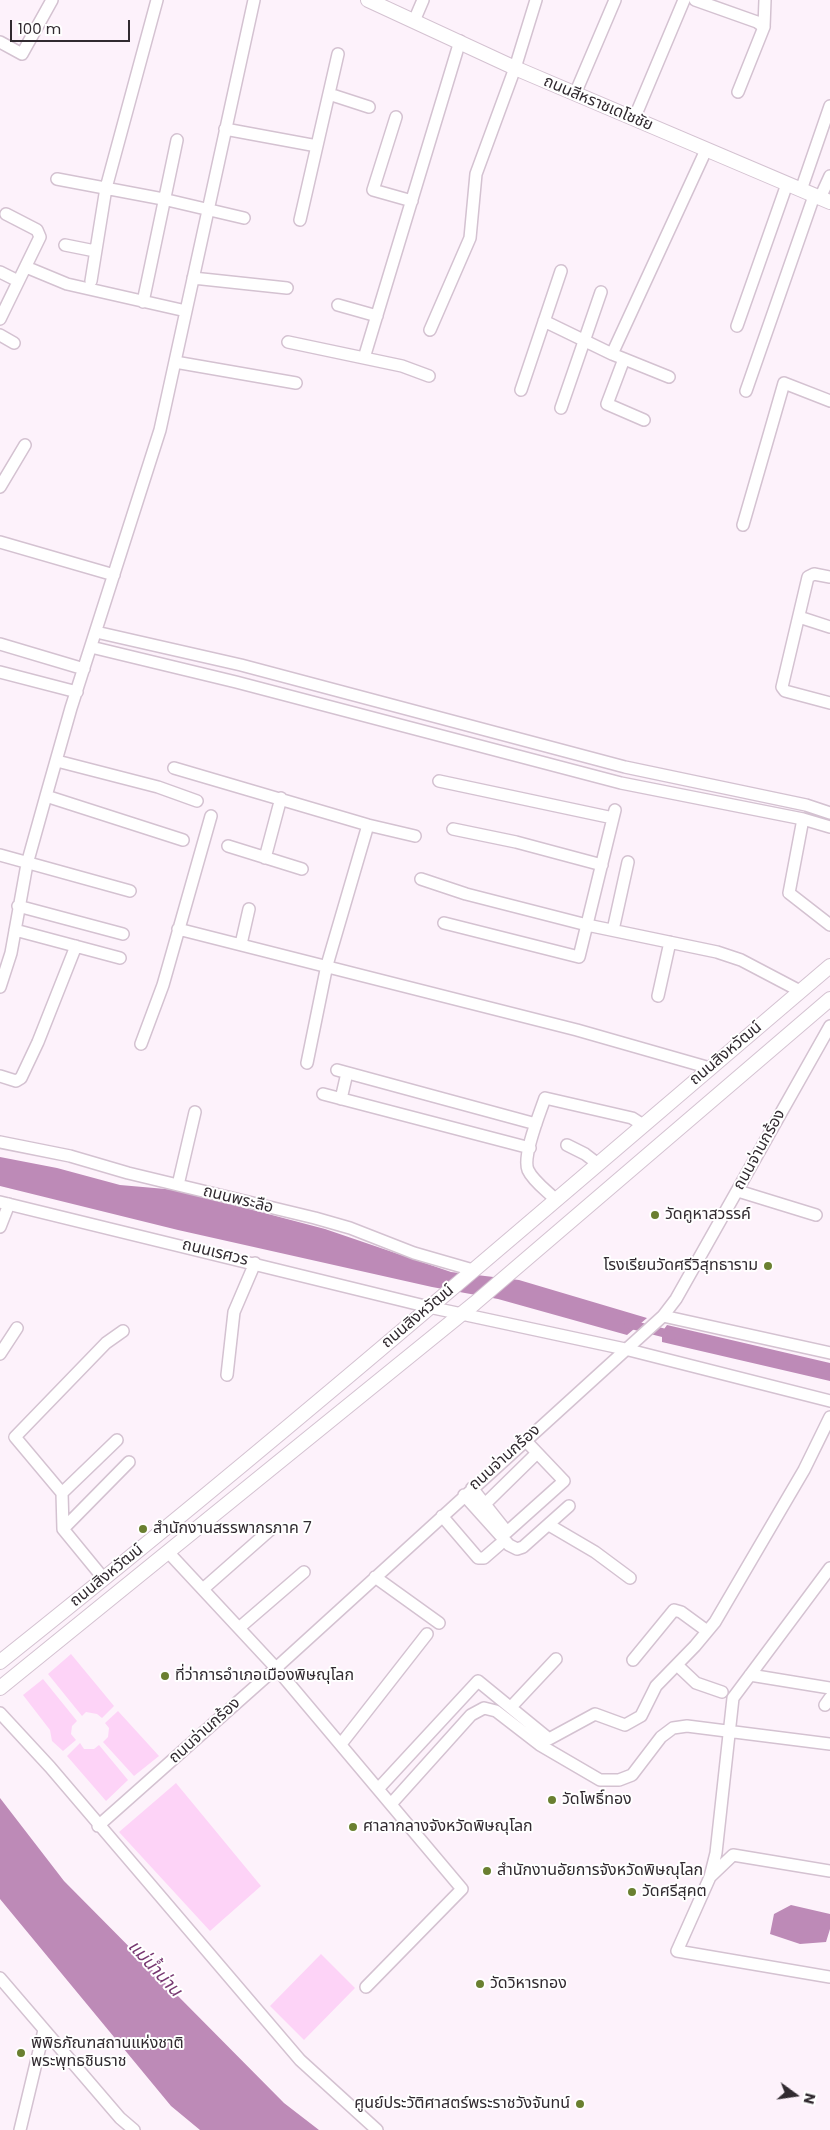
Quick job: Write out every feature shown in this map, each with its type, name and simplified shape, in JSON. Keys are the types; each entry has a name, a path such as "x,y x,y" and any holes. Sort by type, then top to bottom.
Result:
{"main road":[{"name":"ถนนสีหราชเดโชชัย","path":"370,0 515,68 822,199"},
{"name":"ถนนสิงหวัฒน์","path":"0,1662 104,1579 443,1297 555,1199 830,966"},
{"name":"ถนนสิงหวัฒน์","path":"0,1688 463,1313 830,999"},
{"path":"156,1536 168,1552"}],"street":[{"path":"0,42 22,54 52,0"},
{"path":"90,281 106,188 157,0"},
{"path":"0,987 5,951 15,930 27,864 56,761 160,430 254,0"},
{"path":"414,21 423,0"},
{"path":"430,330 470,238 476,174 515,68 536,0"},
{"path":"575,94 615,0"},
{"path":"634,119 684,0"},
{"path":"738,92 764,28 765,0"},
{"path":"703,1 757,22 764,28"},
{"path":"364,358 460,41"},
{"path":"300,220 338,54"},
{"path":"329,94 368,107"},
{"path":"737,326 794,187 830,106"},
{"path":"396,118 373,190 412,200"},
{"path":"225,129 317,146"},
{"path":"143,302 163,199 177,140"},
{"path":"612,354 706,150"},
{"path":"746,391 830,176"},
{"path":"57,179 163,199 244,218"},
{"path":"0,319 26,267 40,233 6,214"},
{"path":"65,245 95,251"},
{"path":"26,267 67,284 186,311"},
{"path":"521,390 561,271"},
{"path":"0,272 18,282"},
{"path":"193,278 287,288"},
{"path":"561,408 602,292"},
{"path":"338,305 376,316"},
{"path":"544,321 612,354 668,377"},
{"path":"0,335 14,343"},
{"path":"288,342 402,366 430,376"},
{"path":"624,359 607,404 644,420"},
{"path":"175,362 296,383"},
{"path":"743,525 784,383 830,401"},
{"path":"0,487 3,474 25,445"},
{"path":"0,542 114,575"},
{"path":"830,577 808,576 782,689 785,692 830,703"},
{"path":"799,617 830,627"},
{"path":"96,632 241,665 625,767 806,805 830,813"},
{"path":"0,644 84,668"},
{"path":"91,647 236,682 621,783 803,819 830,828"},
{"path":"0,672 77,692"},
{"path":"56,761 158,787 197,801"},
{"path":"174,768 368,825 415,836"},
{"path":"439,781 614,814 579,957 444,923"},
{"path":"46,796 183,840"},
{"path":"265,858 281,798"},
{"path":"141,1044 163,985 211,816"},
{"path":"803,819 789,893 830,925"},
{"path":"307,1063 327,965 368,825"},
{"path":"453,829 516,842 602,865"},
{"path":"228,846 302,869"},
{"path":"0,855 130,891"},
{"path":"613,930 628,862"},
{"path":"422,879 466,894 588,925 717,952 741,960 800,991"},
{"path":"18,906 123,934"},
{"path":"241,944 250,909"},
{"path":"178,929 327,965 577,1030 710,1068"},
{"path":"15,930 120,958"},
{"path":"658,996 670,942"},
{"path":"0,1076 16,1081 21,1078 38,1042 76,946"},
{"name":"ถนนจ่านกร้อง","path":"98,1826 276,1668 663,1316 676,1299 830,1026"},
{"path":"341,1099 342,1072 536,1124"},
{"path":"323,1094 530,1148"},
{"path":"555,1199 528,1170 530,1148 545,1098 632,1118 643,1125"},
{"path":"178,1185 195,1112"},
{"name":"ถนนพระลือ","path":"0,1142 70,1156 178,1185 314,1218 350,1228 414,1253 473,1270"},
{"path":"567,1145 585,1154 598,1164"},
{"path":"738,1191 816,1215"},
{"path":"0,1227 5,1203"},
{"name":"ถนนเรศวร","path":"5,1203 429,1307 625,1349 830,1401"},
{"path":"226,1375 233,1316 255,1263"},
{"path":"663,1316 830,1353"},
{"path":"2,1347 17,1328"},
{"path":"104,1579 64,1529 62,1494 14,1437 106,1343 123,1331"},
{"path":"378,1789 478,1681 549,1739 595,1714 625,1725 641,1716 656,1686 707,1631 734,1590 804,1470 830,1417"},
{"path":"62,1494 117,1440"},
{"path":"468,1492 485,1504 507,1532 564,1481 525,1440"},
{"path":"485,1504 537,1453"},
{"path":"64,1529 128,1462"},
{"path":"468,1492 515,1549 523,1547 569,1506"},
{"path":"442,1516 478,1558 484,1558 499,1545"},
{"path":"549,1525 595,1552 630,1578"},
{"path":"203,1589 270,1530"},
{"path":"168,1552 276,1668 462,1889 366,1987"},
{"path":"830,1568 733,1698 716,1853 710,1877 677,1951 830,1977"},
{"path":"239,1628 304,1572"},
{"path":"375,1576 439,1624"},
{"path":"633,1660 674,1610 681,1612 707,1631"},
{"path":"341,1744 427,1634"},
{"path":"512,1707 556,1658"},
{"path":"677,1665 696,1682 722,1692"},
{"path":"750,1675 830,1688"},
{"path":"391,1804 471,1715 484,1708 496,1712 540,1745 600,1780 619,1780 632,1775 661,1737 673,1728 687,1726 830,1744"},
{"path":"0,1713 300,2060 377,2130"},
{"path":"710,1877 733,1856 830,1871"},
{"path":"0,1978 120,2118 134,2130"},
{"path":"20,2130 44,2030"}],"shaded area":[{"path":"0,1157 57,1168 120,1185 177,1190 325,1229 451,1272 519,1280 647,1318 627,1335 498,1299 432,1287 178,1230 0,1186"},
{"path":"667,1325 830,1363 830,1381 662,1342 662,1332"},
{"path":"71,1654 114,1706 102,1718 97,1714 86,1712 82,1716 48,1674"},
{"path":"43,1679 77,1721 72,1726 71,1734 76,1740 63,1751 52,1741 50,1730 23,1695"},
{"path":"118,1711 159,1756 134,1776 103,1742 108,1737 109,1728 105,1723"},
{"path":"80,1743 84,1749 94,1749 99,1745 128,1780 106,1801 67,1756"},
{"path":"176,1783 261,1886 210,1931 119,1832"},
{"name":"แม่น้ำน่าน","path":"0,1798 64,1881 284,2103 319,2130 200,2130 171,2106 0,1899"},
{"path":"791,1905 830,1914 830,1929 826,1942 800,1944 770,1934 774,1914"},
{"path":"321,1954 355,1988 304,2040 270,2006"}],"waterway":[{"path":"629,1324 672,1335"}],"place":[{"name":"วัดคูหาสวรรค์","path":"655,1215"},
{"name":"โรงเรียนวัดศรีวิสุทธาราม","path":"768,1266"},
{"name":"สำนักงานสรรพากรภาค 7","path":"143,1529"},
{"name":"ที่ว่าการอำเภอเมืองพิษณุโลก","path":"165,1676"},
{"name":"วัดโพธิ์ทอง","path":"552,1800"},
{"name":"ศาลากลางจังหวัดพิษณุโลก","path":"353,1827"},
{"name":"สำนักงานอัยการจังหวัดพิษณุโลก","path":"487,1871"},
{"name":"วัดศรีสุคต","path":"632,1892"},
{"name":"วัดวิหารทอง","path":"480,1984"},
{"name":"พิพิธภัณฑสถานแห่งชาติ พระพุทธชินราช","path":"21,2053"},
{"name":"ศูนย์ประวัติศาสตร์พระราชวังจันทน์","path":"580,2104"}]}
